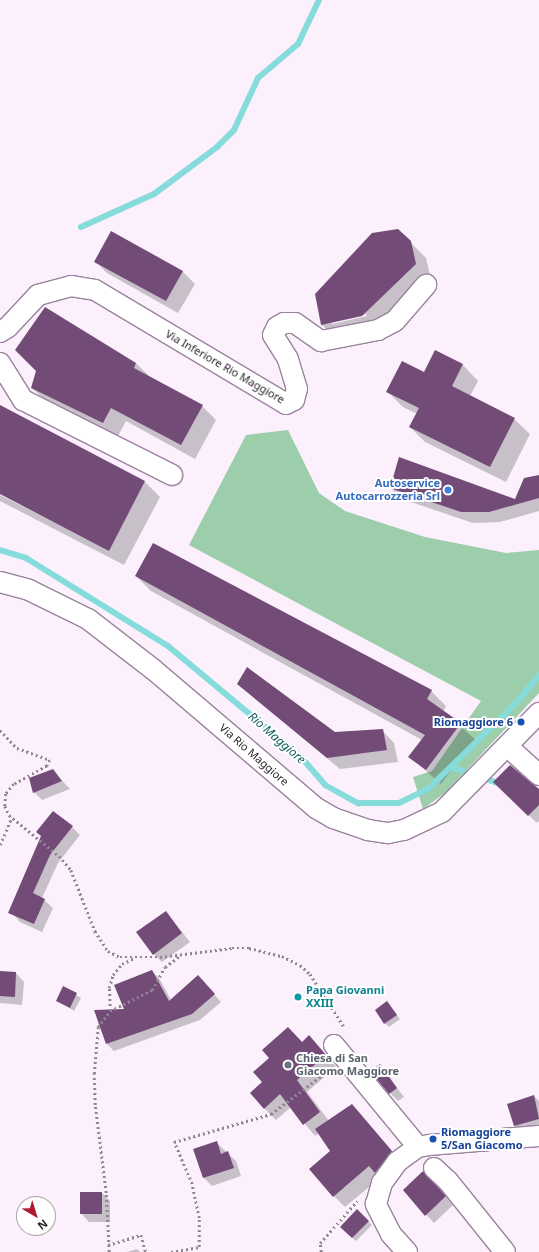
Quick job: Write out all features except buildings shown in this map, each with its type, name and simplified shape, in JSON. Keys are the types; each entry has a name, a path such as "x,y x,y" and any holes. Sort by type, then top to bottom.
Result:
{"street":[{"name":"Via Inferiore Rio Maggiore","path":"0,332 8,327 38,295 71,286 95,290 286,404 294,400 297,389 288,359 273,335 277,327 284,323 295,323 321,341 378,330 395,321 426,285"},
{"path":"0,363 23,400 172,475"},
{"name":"Via Rio Maggiore","path":"0,582 29,590 88,619 154,670 316,808 351,824 388,833 422,823 452,803 539,713"},
{"path":"507,746 539,774"},
{"path":"342,1045 418,1147"},
{"path":"407,1252 382,1219 377,1198 392,1168 418,1147 539,1136"},
{"path":"434,1168 448,1181 504,1252"}],"path":[{"path":"0,730 17,748 50,760 47,766 22,777 10,789 5,806 12,817 65,862 74,877 95,931 108,951 120,957 137,957 184,954 212,949 249,948 282,956 300,964 331,1003 342,1045 271,1114 174,1142 192,1184 199,1218 199,1248 171,1252"},
{"path":"0,845 12,817"},
{"path":"109,1252 94,1074 98,1027 110,1011 148,993 165,967 184,954"},
{"path":"110,1011 109,988 113,975 122,964 137,957"},
{"path":"320,1252 320,1243 335,1223 360,1198"},
{"path":"108,1245 142,1236 146,1252"}],"green space":[{"path":"288,430 319,493 345,511 425,537 506,553 539,550 539,693 445,793 423,809 413,777 432,771 481,701 189,545 246,435"}],"waterway":[{"path":"81,227 154,194 217,147 234,130 258,78 298,44 319,0"},
{"name":"Rio Maggiore","path":"0,550 26,558 168,646 301,757 325,785 358,803 399,803 428,789 515,704 539,675"},
{"path":"451,767 501,784"}],"place":[{"name":"Autoservice Autocarrozzeria Srl","path":"448,490"},
{"name":"Riomaggiore 6","path":"521,722"},
{"name":"Papa Giovanni XXIII","path":"298,997"},
{"name":"Chiesa di San Giacomo Maggiore","path":"288,1065"},
{"name":"Riomaggiore 5/San Giacomo","path":"433,1139"}]}
